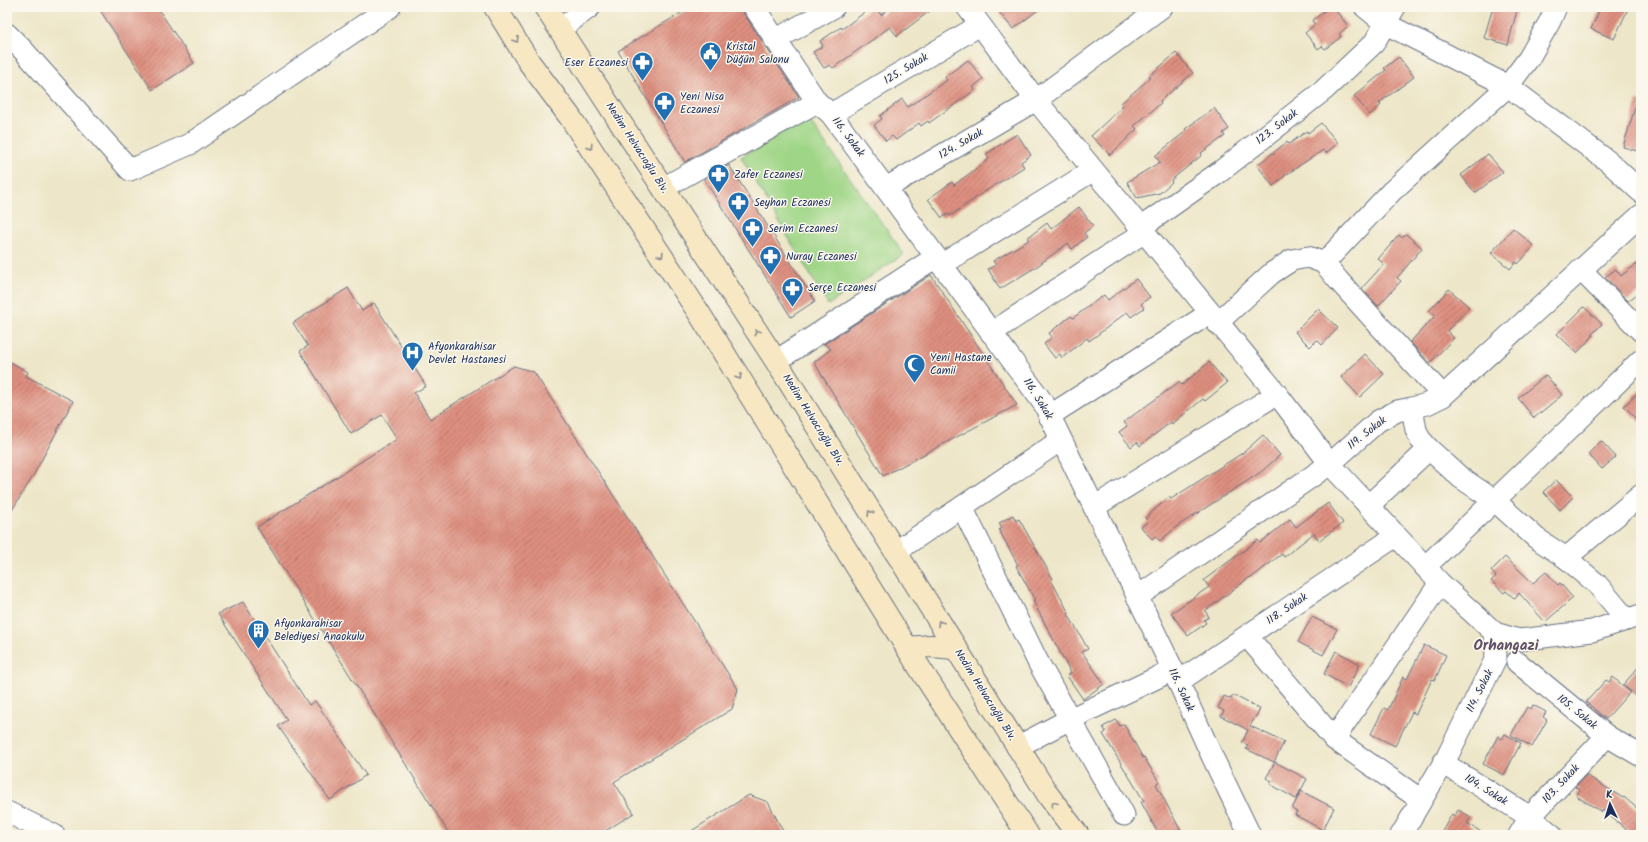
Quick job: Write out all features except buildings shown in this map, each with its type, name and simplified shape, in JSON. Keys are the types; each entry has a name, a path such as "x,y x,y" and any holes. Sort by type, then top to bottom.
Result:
{"main road":[{"path":"495,7 529,62 570,117 700,313 907,648 1028,835"},
{"name":"Nedim Helvacıoğlu Blv.","path":"545,7 776,361 1017,747 1048,795 1078,835"},
{"path":"907,648 931,646 955,648"}],"street":[{"path":"7,34 130,170 190,144 390,7"},
{"path":"560,29 590,7"},
{"name":"116. Sokak","path":"754,7 775,40 824,108 886,188 1044,404 1250,835"},
{"path":"775,40 834,7"},
{"name":"124. Sokak","path":"886,188 1036,100 1162,7"},
{"path":"1365,7 1390,16 1508,86 1609,162 1641,192"},
{"path":"1324,263 1392,191 1508,86 1529,58 1550,21 1556,7"},
{"path":"973,12 1036,100 1092,171 1277,394 1330,464 1440,583 1495,633 1519,640 1592,632 1634,618 1566,558 1536,538 1494,500 1461,478 1429,449 1420,439 1416,430 1412,408"},
{"name":"125. Sokak","path":"663,188 824,108 973,12"},
{"name":"123. Sokak","path":"991,333 1141,230 1221,171 1324,90 1374,43 1390,16"},
{"path":"776,361 939,261 1092,171"},
{"name":"119. Sokak","path":"1137,597 1330,464 1378,421 1397,411 1427,404 1443,396 1641,215"},
{"path":"1049,416 1213,318 1272,273 1292,260 1308,257 1324,263 1443,396"},
{"path":"1581,270 1641,331"},
{"path":"1425,567 1494,500 1637,372"},
{"path":"1094,507 1277,394"},
{"path":"895,552 1061,440"},
{"path":"1368,506 1429,449"},
{"path":"1566,558 1641,495"},
{"path":"962,507 1038,662 1124,815"},
{"name":"118. Sokak","path":"1017,747 1070,719 1175,676 1246,636 1396,536"},
{"path":"1334,739 1440,583"},
{"name":"114. Sokak","path":"1401,835 1443,764 1496,658 1495,633"},
{"path":"1246,636 1334,739 1421,800"},
{"path":"1496,658 1517,662 1519,640"},
{"name":"105. Sokak","path":"1517,662 1607,736 1641,756"},
{"name":"103. Sokak","path":"1518,835 1530,817 1607,736"},
{"name":"104. Sokak","path":"1443,764 1530,817 1552,835"},
{"path":"7,812 54,835"}],"green space":[{"path":"807,118 904,254 828,305 741,157"}],"place":[{"name":"Kristal Düğün Salonu","path":"710,72"},
{"name":"Eser Eczanesi","path":"643,82"},
{"name":"Yeni Nisa Eczanesi","path":"664,122"},
{"name":"Zafer Eczanesi","path":"719,194"},
{"name":"Seyhan Eczanesi","path":"738,222"},
{"name":"Serim Eczanesi","path":"753,248"},
{"name":"Nuray Eczanesi","path":"770,276"},
{"name":"Serçe Eczanesi","path":"792,308"},
{"name":"Afyonkarahisar Devlet Hastanesi","path":"413,372"},
{"name":"Yeni Hastane Camii","path":"915,384"},
{"name":"Afyonkarahisar Belediyesi Anaokulu","path":"258,650"}],"district":[{"name":"Orhangazi","path":"1506,646"}]}
